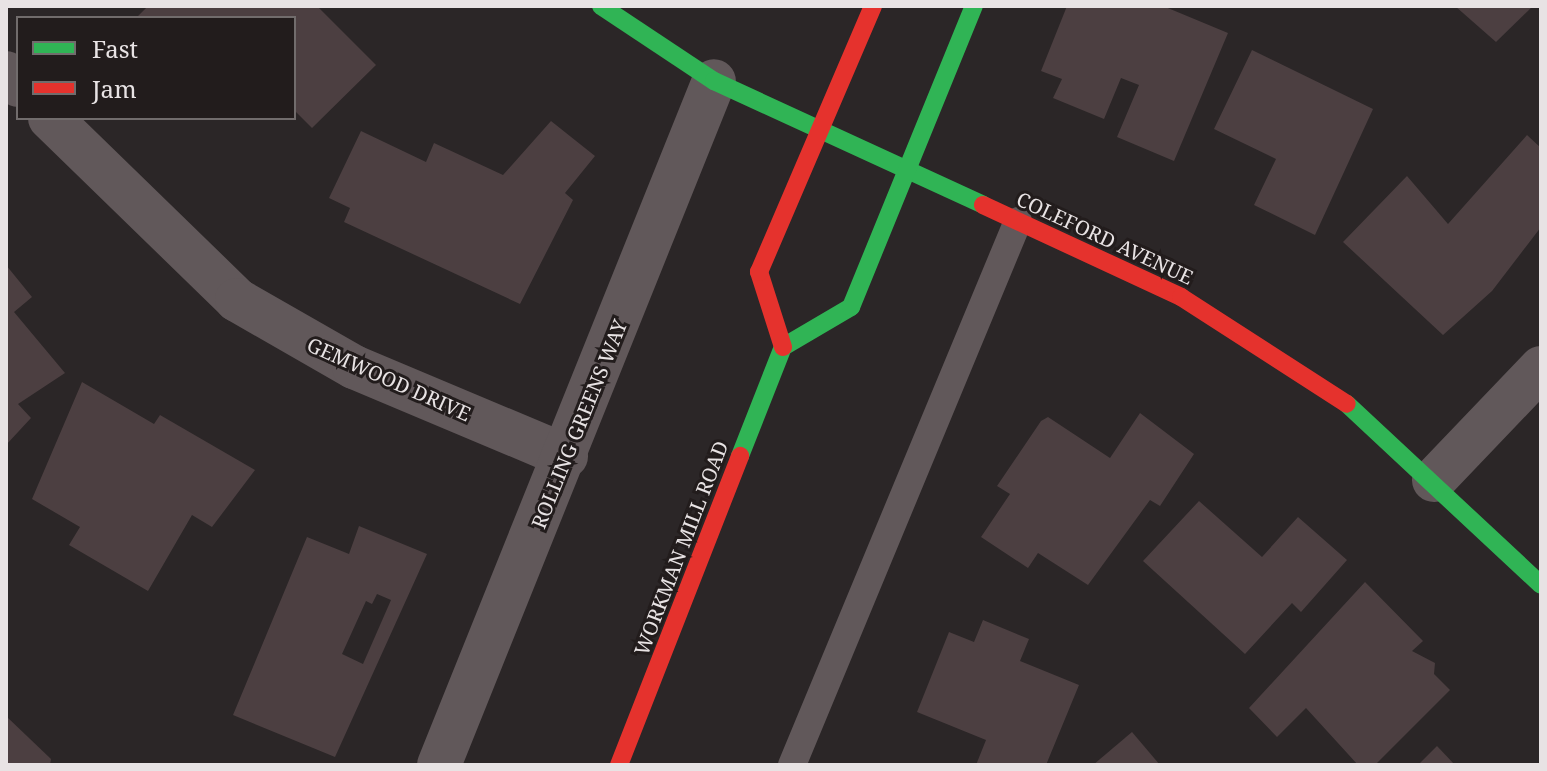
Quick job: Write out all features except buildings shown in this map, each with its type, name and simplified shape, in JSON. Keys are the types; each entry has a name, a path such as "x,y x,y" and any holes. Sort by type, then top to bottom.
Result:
{"main road":[{"name":"COLEFORD AVENUE","path":"601,6 714,81 1181,297 1243,335 1344,402 1434,480 1541,585"},
{"path":"873,6 759,272 783,347 851,307 974,6"},
{"name":"WORKMAN MILL ROAD","path":"619,765 783,347"}],"street":[{"name":"ROLLING GREENS WAY","path":"439,765 566,456 714,81"},
{"name":"GEMWOOD DRIVE","path":"52,120 237,300 354,367 566,456"},
{"path":"1434,480 1541,368"}],"lane":[{"path":"792,765 1018,221"}],"traffic: fast":[{"path":"601,6 714,81 983,205"},
{"path":"740,456 783,347 851,307 974,6"},
{"path":"1347,404 1541,585"}],"traffic: jam":[{"path":"783,347 759,272 873,6"},
{"path":"983,205 1181,297 1347,404"},
{"path":"619,765 740,456"}]}
